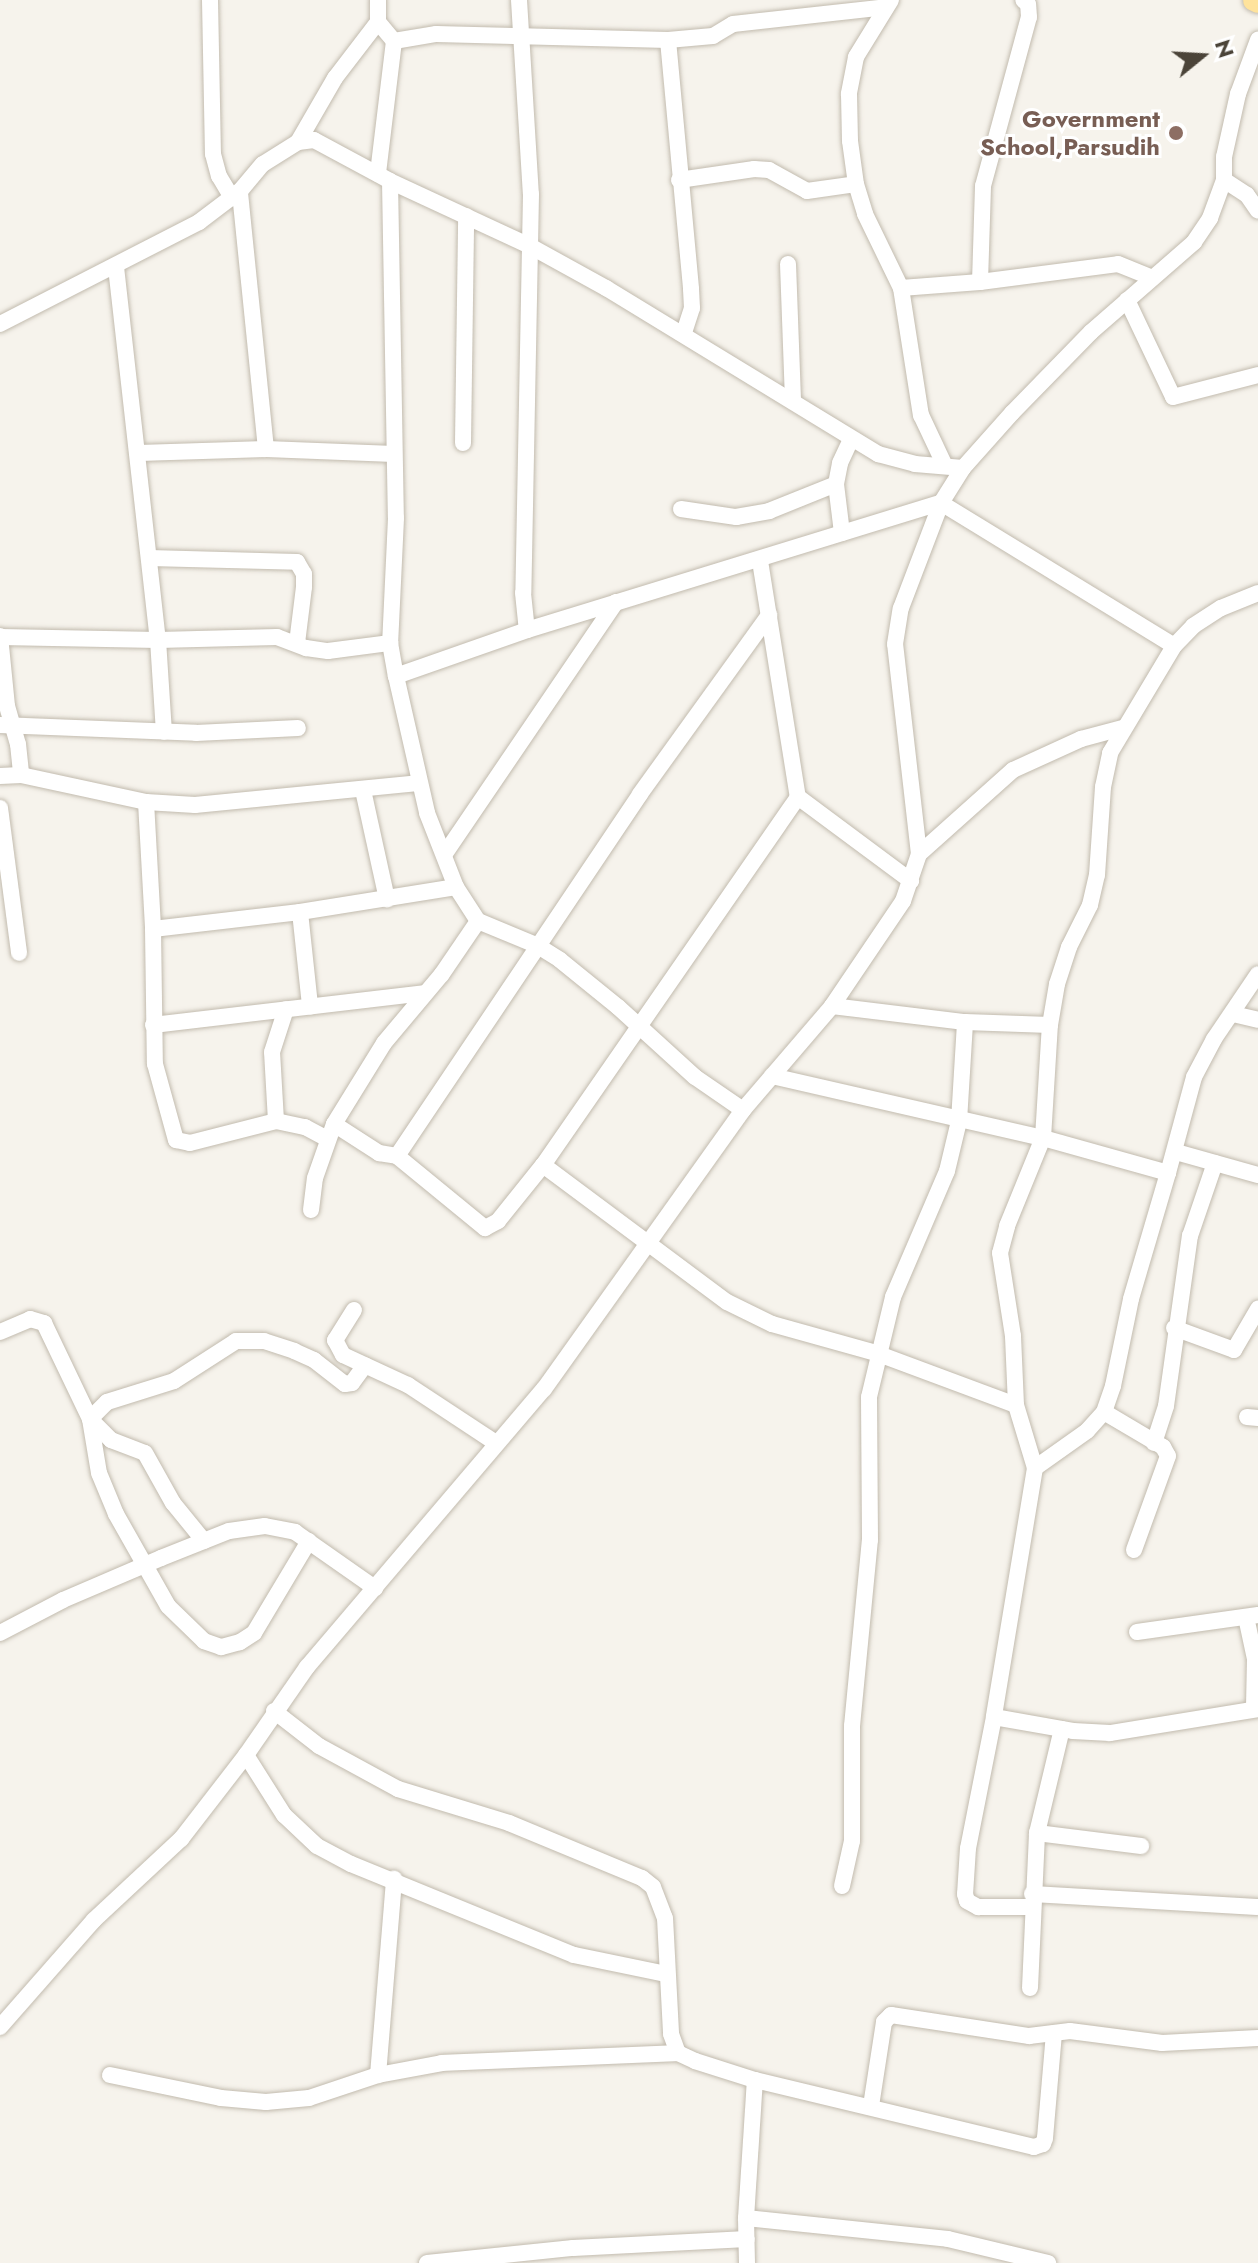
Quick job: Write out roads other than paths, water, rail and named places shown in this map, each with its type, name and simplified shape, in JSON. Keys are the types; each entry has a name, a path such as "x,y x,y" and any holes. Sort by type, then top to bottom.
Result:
{"street":[{"path":"210,0 213,154 219,176 236,195 266,449"},
{"path":"298,142 335,78 378,22 378,0"},
{"path":"519,0 530,246 523,593 527,630"},
{"path":"980,282 983,186 1029,17 1028,4 1023,0"},
{"path":"394,41 436,34 668,40 713,36 733,24 889,4"},
{"path":"889,4 856,57 849,94 850,141 856,184 871,228 901,288 921,415 931,443 945,466"},
{"path":"378,22 394,41 384,178 396,518 390,643 418,783 456,887 478,921 538,946 618,1007 695,1077 743,1110"},
{"path":"668,40 691,289 692,308 684,333"},
{"path":"0,2027 94,1920 181,1839 246,1755 274,1711 544,1389 743,1110 832,1006 903,901 919,854 895,644 901,608 941,503 963,468 1080,343 1194,242 1210,218 1224,180 1224,157 1238,94 1258,40"},
{"path":"0,324 199,222 236,195 263,164 298,142 314,140 332,146 384,178 530,246 684,333 878,454 963,468"},
{"path":"679,180 754,169 769,170 807,191 856,184"},
{"path":"1224,180 1247,195 1258,211"},
{"path":"463,443 466,216"},
{"path":"788,264 793,400"},
{"path":"901,288 980,282 1118,264 1138,269 1152,278"},
{"path":"116,267 139,453 164,732"},
{"path":"1127,300 1173,397 1258,375"},
{"path":"842,533 836,484 840,463 851,439"},
{"path":"139,453 266,449 394,454"},
{"path":"681,509 736,517 769,511 836,484"},
{"path":"396,676 527,630 941,503 1174,646"},
{"path":"149,558 297,562 304,574 297,643"},
{"path":"146,802 153,929 153,1025 158,1084 180,1144 276,1121 331,1132 379,1153 397,1156 485,1228 498,1221 543,1165 798,797 760,561"},
{"path":"1258,593 1221,608 1193,626 1174,646 1122,728 1110,753 1103,787 1097,875 1090,905 1069,947 1057,984 1050,1025 1043,1138 1007,1226 1000,1253 1013,1336 1016,1405 1035,1468 994,1717 968,1848 965,1894 967,1901 978,1907 1031,1900 1258,1907"},
{"path":"444,855 616,602"},
{"path":"397,1156 538,946 769,615"},
{"path":"21,775 18,744 6,725 0,636 158,640 277,637 328,651 390,643"},
{"path":"6,725 164,732 298,728"},
{"path":"919,854 1013,770 1081,739 1122,728"},
{"path":"0,776 21,775 146,802 195,805 252,802 418,783"},
{"path":"363,790 387,899"},
{"path":"798,797 911,881"},
{"path":"0,808 19,953"},
{"path":"153,929 300,912 456,887"},
{"path":"300,912 310,1006"},
{"path":"311,1210 315,1178 331,1132 384,1043 478,921"},
{"path":"1035,1468 1087,1431 1104,1412 1113,1386 1131,1299 1176,1152 1194,1077 1214,1039 1258,974"},
{"path":"153,1025 424,993"},
{"path":"832,1006 965,1022 1050,1025"},
{"path":"276,1121 272,1052 286,1009"},
{"path":"1233,1014 1258,1020"},
{"path":"842,1886 852,1841 852,1726 870,1540 869,1397 876,1353 893,1297 947,1171 959,1121 965,1022"},
{"path":"772,1076 1043,1138 1168,1173"},
{"path":"1176,1152 1258,1175"},
{"path":"1154,1443 1166,1406 1174,1328 1190,1236 1215,1163"},
{"path":"543,1165 727,1302 772,1324 876,1353 1016,1405"},
{"path":"1174,1328 1234,1350 1258,1309"},
{"path":"354,1310 338,1334 336,1348 408,1385 496,1443"},
{"path":"0,1332 30,1319 44,1323 90,1419 99,1473 143,1566 187,1628 204,1641 221,1647 240,1642 254,1633 309,1541"},
{"path":"90,1419 107,1402 174,1381 236,1341 264,1341 294,1351 314,1360 345,1384 352,1383 365,1365"},
{"path":"1104,1412 1166,1451 1167,1462 1134,1550"},
{"path":"90,1419 111,1440 145,1453 173,1503 204,1541"},
{"path":"0,1633 63,1600 204,1541 229,1531 265,1526 295,1532 375,1588"},
{"path":"994,1717 1062,1729 1110,1733 1256,1708 1252,1616 1137,1632"},
{"path":"274,1711 319,1746 398,1789 509,1823 642,1878 653,1887 661,1901 671,2034 678,2053"},
{"path":"1030,1988 1031,1900 1037,1833 1062,1729"},
{"path":"246,1755 284,1815 317,1846 351,1864 574,1955 666,1974"},
{"path":"1037,1833 1141,1846"},
{"path":"378,2075 394,1879"},
{"path":"871,2106 884,2022 891,2015 1029,2036 1070,2031 1162,2043 1258,2038"},
{"path":"110,2075 221,2098 266,2102 309,2098 378,2075 442,2063 678,2053 755,2080 1039,2147 1045,2138 1054,2033"},
{"path":"747,2263 746,2218 755,2080"},
{"path":"746,2218 948,2239 1048,2263"},
{"path":"427,2263 573,2248 747,2239"}],"place":[{"name":"Government School,Parsudih","path":"1176,133"}]}
